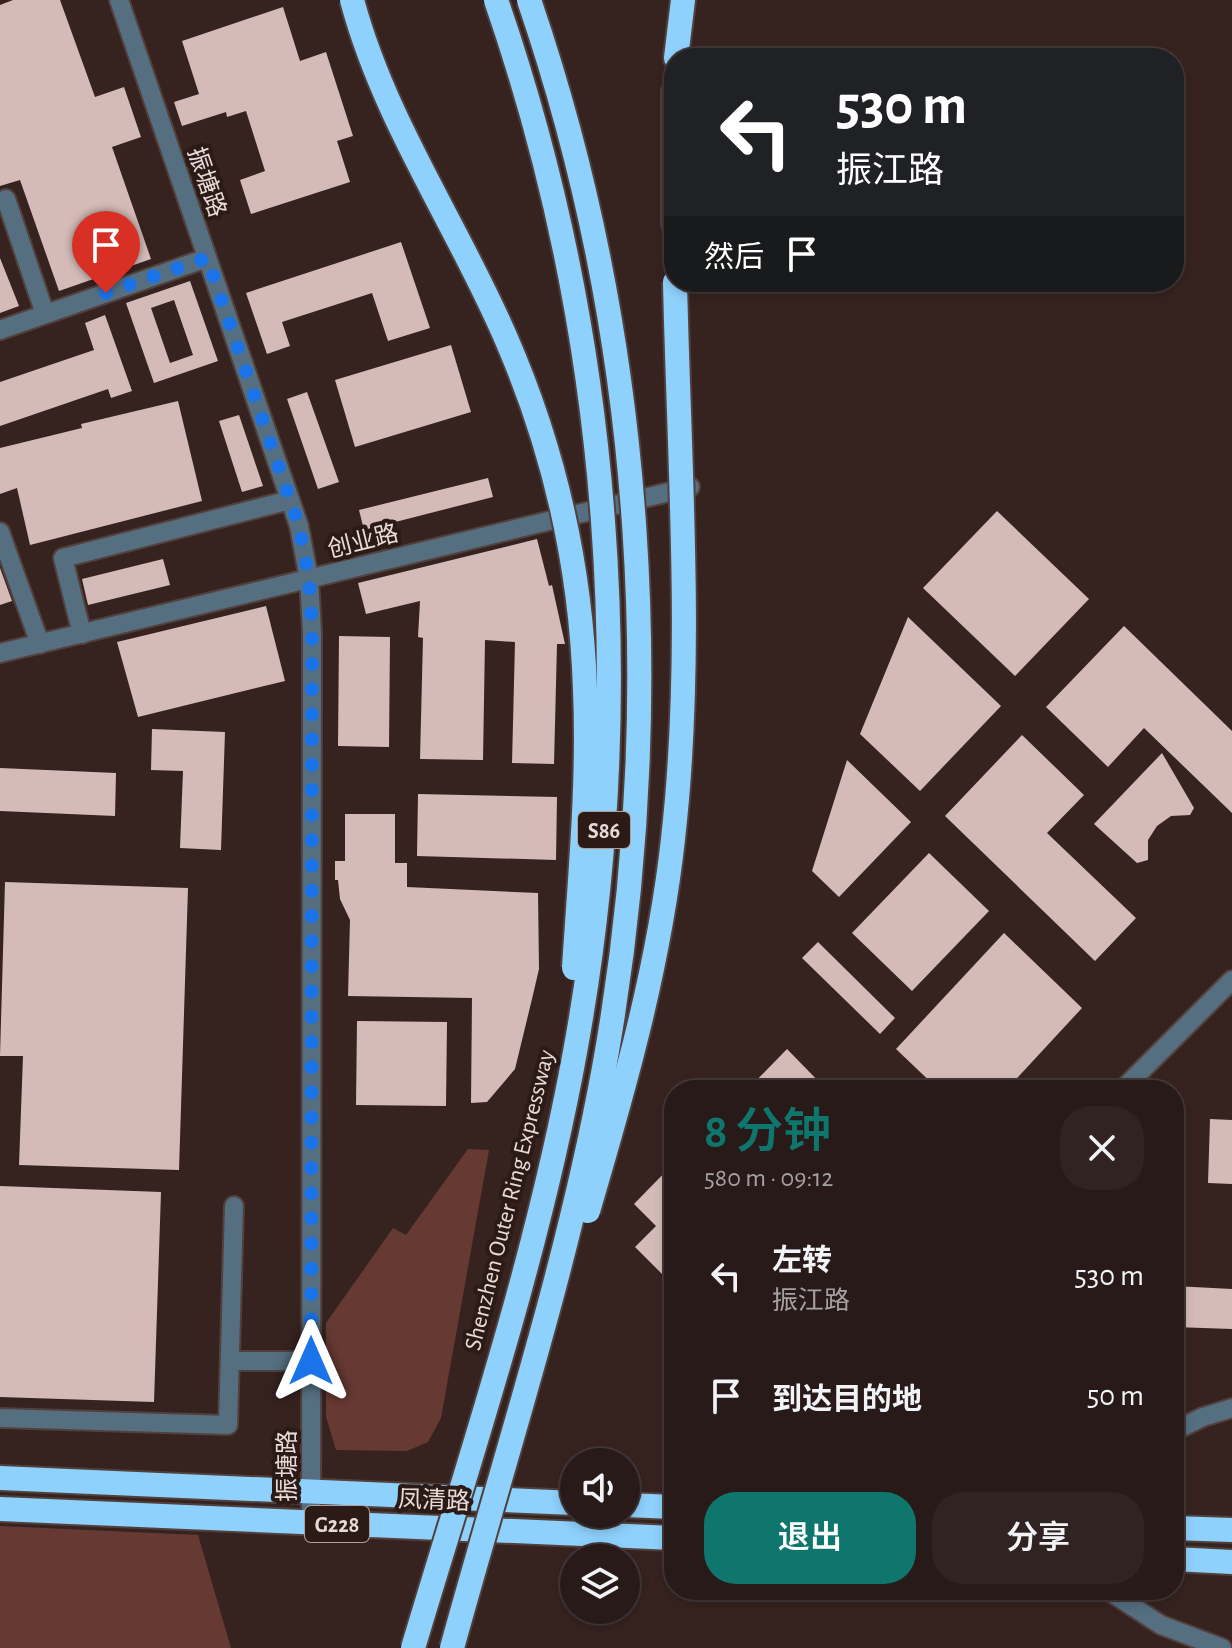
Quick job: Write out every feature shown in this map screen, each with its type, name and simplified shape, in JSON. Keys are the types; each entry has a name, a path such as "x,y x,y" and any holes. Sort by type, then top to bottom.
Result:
{"highway":[{"path":"352,0 384,92 480,281 523,378 550,460 573,564 585,671 586,779 574,969 557,1139"},
{"name":"Shenzhen Outer Ring Expressway","path":"413,1648 519,1291 557,1139 589,967 603,838 609,690 606,572 595,440 566,262 536,131 496,0"},
{"name":"S86","path":"452,1648 526,1391 574,1208 614,1007 635,832 640,691 632,499 614,355 578,167 529,0"},
{"path":"677,48 683,0"},
{"path":"526,1391 569,1273 624,1090 653,967 669,873 679,776 683,678 675,292"},
{"name":"凤清路","path":"0,1478 560,1502"},
{"path":"640,1506 664,1507"},
{"name":"凤清路","path":"0,1509 664,1538"},
{"path":"1184,1528 1232,1530"},
{"path":"1184,1560 1232,1562"}],"street":[{"name":"振塘路","path":"119,0 299,526 309,579 312,632 311,1523"},
{"path":"6,199 45,314"},
{"path":"0,330 207,258"},
{"name":"创业路","path":"0,653 690,487"},
{"path":"82,634 63,558 290,500"},
{"path":"0,532 40,644"},
{"path":"1132,1080 1232,980"},
{"path":"0,1418 228,1425 234,1206"},
{"path":"230,1361 311,1361"},
{"path":"1184,1426 1232,1408"},
{"path":"1123,1600 1161,1625 1222,1648"}],"shaded area":[{"path":"468,1149 489,1150 441,1418 428,1442 407,1451 336,1450 326,1417 326,1323 393,1228 406,1235"},
{"path":"0,1526 198,1535 231,1648 0,1648"}],"building":[{"path":"13,0 60,0 95,97 124,87 141,137 112,147 151,259 59,291 20,180 0,186 0,5"},
{"path":"283,7 300,61 326,52 353,136 337,141 350,182 251,214 240,180 265,171 246,111 227,117 226,112 182,126 174,102 199,94 182,41"},
{"path":"401,242 430,328 388,341 372,293 282,322 290,346 267,354 246,293"},
{"path":"0,258 19,306 0,313"},
{"path":"190,281 218,361 154,383 126,303","holes":["174,300 193,355 170,363 151,308"]},
{"path":"105,315 132,391 111,398 108,389 0,426 0,382 94,350 85,323"},
{"path":"451,345 471,412 355,447 335,380"},
{"path":"307,392 339,482 318,489 287,399"},
{"path":"178,401 202,501 30,545 17,488 0,494 0,448 82,428 81,424"},
{"path":"239,415 263,486 242,492 219,421"},
{"path":"488,478 493,497 364,530 359,510"},
{"path":"997,511 1089,599 1015,676 923,588"},
{"path":"537,539 549,586 552,585 565,644 557,644 554,764 512,763 515,642 485,640 483,760 420,759 423,638 418,637 420,601 366,614 358,583"},
{"path":"163,559 170,585 88,605 82,579"},
{"path":"0,568 12,601 0,605"},
{"path":"266,606 285,681 138,717 117,642"},
{"path":"908,617 1001,706 920,791 860,734"},
{"path":"1124,626 1232,731 1232,813 1144,728 1108,767 1046,707"},
{"path":"339,636 390,637 389,747 338,746"},
{"path":"152,729 225,732 221,850 180,848 183,771 151,770"},
{"path":"1022,735 1084,795 1047,833 1136,918 1095,961 945,816"},
{"path":"1162,753 1194,808 1190,815 1171,816 1157,826 1148,840 1148,860 1137,863 1094,824"},
{"path":"847,760 911,822 839,897 812,871"},
{"path":"0,768 116,773 115,816 0,811"},
{"path":"418,794 557,797 556,860 417,856"},
{"path":"345,814 395,814 395,863 407,863 407,887 538,893 539,969 515,1069 487,1102 471,1103 472,998 348,996 350,920 340,899 338,880 335,880 335,861 345,861"},
{"path":"929,853 989,911 912,991 852,933"},
{"path":"5,882 188,888 179,1170 19,1165 23,1056 0,1056"},
{"path":"1004,933 1082,1008 1015,1080 929,1080 896,1049"},
{"path":"818,942 895,1018 880,1034 802,958"},
{"path":"357,1021 447,1022 446,1106 356,1105"},
{"path":"787,1049 817,1080 757,1080"},
{"path":"1210,1119 1232,1120 1232,1184 1208,1183"},
{"path":"664,1173 664,1276 635,1247 656,1226 634,1204"},
{"path":"0,1186 161,1192 154,1402 0,1397"},
{"path":"1184,1287 1232,1289 1232,1329 1184,1327"}],"route":[{"path":"106,293 207,258 299,526 309,579 312,632 311,1361"}]}
